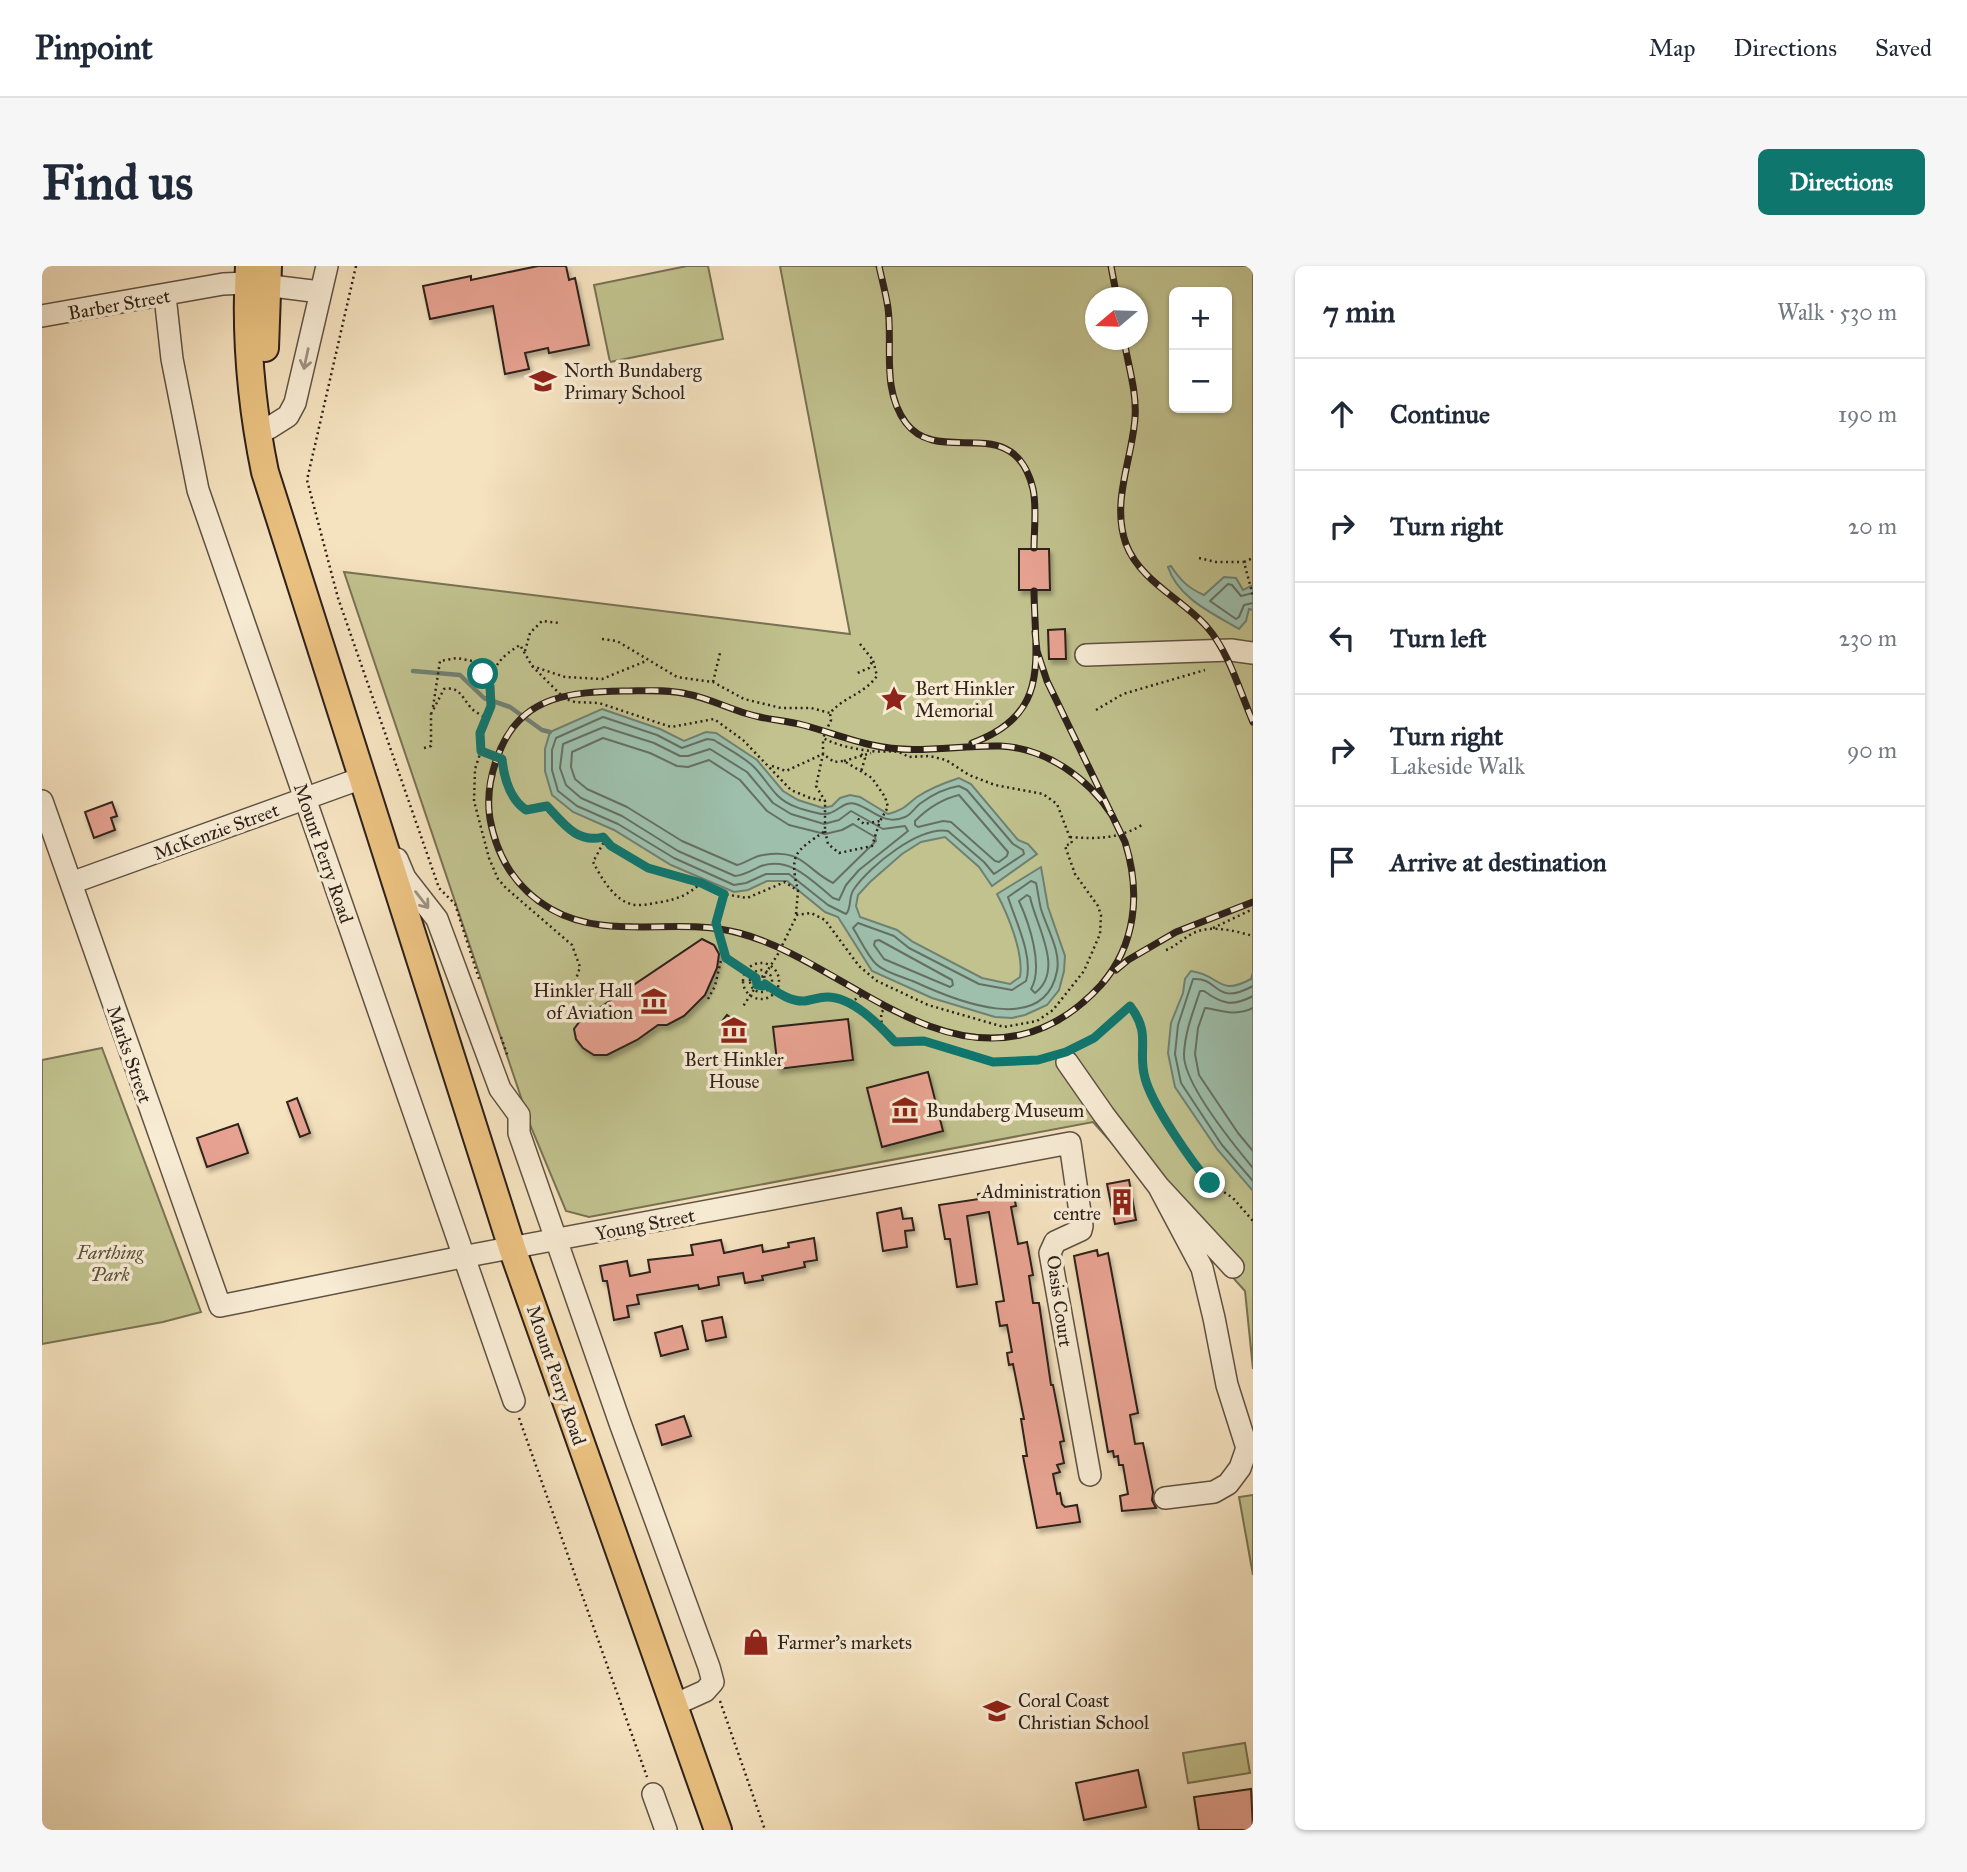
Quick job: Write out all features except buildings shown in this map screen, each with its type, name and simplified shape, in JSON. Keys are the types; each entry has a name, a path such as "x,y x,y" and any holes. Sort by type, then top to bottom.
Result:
{"main road":[{"name":"Mount Perry Road","path":"258,275 265,396 281,521"},
{"name":"Mount Perry Road","path":"258,275 250,383 265,472 512,1248 718,1830"}],"street":[{"path":"269,428 288,416 295,403 327,266"},
{"name":"Barber Street","path":"42,316 165,296 258,275 320,292"},
{"name":"Mount Perry Road","path":"165,296 172,359 198,490 514,1401"},
{"path":"1086,655 1231,650 1253,653"},
{"name":"Mount Perry Road","path":"365,788 405,878 437,919 500,1089 519,1115 519,1133 713,1682"},
{"name":"McKenzie Street","path":"71,883 306,799 365,788"},
{"name":"Marks Street","path":"42,801 219,1306"},
{"path":"1064,1056 1104,1115 1159,1186 1233,1267"},
{"name":"Young Street","path":"219,1306 462,1257 1070,1143"},
{"name":"Oasis Court","path":"1070,1143 1082,1226 1080,1230 1055,1242 1050,1253 1091,1480"},
{"path":"1159,1186 1202,1268 1227,1385 1247,1448 1240,1468 1228,1484 1214,1492 1165,1498"},
{"path":"674,1705 705,1691 713,1682"},
{"path":"653,1794 666,1830"}],"path":[{"path":"356,266 307,480 338,598 439,887 455,904 482,988"},
{"path":"1199,558 1216,562 1244,562 1253,558"},
{"path":"1244,562 1253,596"},
{"path":"525,651 530,633 542,621 559,623"},
{"path":"602,639 617,641 646,661 677,677 713,682 744,699 782,708 811,708 830,713"},
{"path":"830,713 838,705 868,689 877,676 873,660 860,644"},
{"path":"572,991 580,967 572,945 498,879 489,858 474,801 475,769 481,751 480,733 491,706 492,672 502,656 520,645 532,666 565,699 575,702 599,703 671,727 714,719 743,740 791,790 810,799 825,801"},
{"path":"713,682 720,653"},
{"path":"424,748 431,746 431,714 440,661 457,658 472,661 490,686"},
{"path":"855,674 869,668 873,660"},
{"path":"532,666 565,677 602,679 646,661"},
{"path":"1096,710 1122,694 1211,668"},
{"path":"483,674 492,672"},
{"path":"431,714 444,689 451,687 460,691 473,710 486,718"},
{"path":"830,713 831,720 823,738 823,754 816,786 825,801 828,844 839,853 872,846 888,807 876,781 844,761"},
{"path":"823,738 834,744 874,752"},
{"path":"481,751 502,759 504,779 526,810 547,806 572,834 594,839 607,838"},
{"path":"765,984 764,976 797,915 811,913 825,920 859,966 877,981 928,1005 1004,1027 1038,1021 1053,1010 1084,971 1101,934 1098,906 1075,874 1065,846 1072,843 1057,803 1043,794 995,785 937,758 908,757 901,752 874,752 834,762 823,754"},
{"path":"768,764 786,771 823,754"},
{"path":"861,754 865,758 861,772"},
{"path":"856,817 864,824 880,821"},
{"path":"1070,837 1101,839 1130,832 1142,825"},
{"path":"792,924 797,911 798,891 793,868 794,859 800,848 825,831"},
{"path":"607,838 593,862 614,895 636,906 675,900 688,895 701,883"},
{"path":"607,838 611,846 648,868 701,883 724,894 747,898 785,882 798,891"},
{"path":"724,894 716,923 726,958 756,978 757,985 742,1008"},
{"path":"1166,950 1177,946 1195,932 1210,929 1253,909"},
{"path":"1210,929 1253,936"},
{"path":"708,999 715,986 721,960 726,958"},
{"path":"755,963 771,965 779,980 776,991 767,998 756,999 750,996 743,987 745,971 755,963"},
{"path":"751,974 758,970 767,971"},
{"path":"751,974 750,985 762,993 770,987 772,979 767,971"},
{"path":"756,978 764,976"},
{"path":"757,985 765,984 801,1001 829,997 849,1003 882,1028 895,1042 924,1041 993,1062 1064,1056 1094,1038 1130,1006 1143,1030 1144,1076 1152,1098 1202,1174 1210,1183 1233,1198 1253,1221"},
{"path":"851,988 889,1011"},
{"path":"849,1003 863,995"},
{"path":"882,1028 881,1013 885,1008"},
{"path":"498,1030 509,1060"},
{"path":"514,1401 653,1794"},
{"path":"713,1682 765,1830"}],"green space":[{"path":"687,266 708,266 723,339 610,362 594,285"},
{"path":"780,266 1253,266 1253,1369 1245,1291 1093,1122 589,1217 566,1211 531,1127 344,572 850,634"},
{"name":"Farthing Park","path":"102,1048 201,1312 163,1322 42,1344 42,1060"},
{"path":"1253,1495 1253,1575 1239,1497"},
{"path":"1245,1743 1250,1773 1188,1783 1183,1753"}],"water":[{"path":"1171,566 1185,583 1204,595 1224,577 1236,578 1243,590 1253,585 1253,610 1249,609 1246,621 1239,629 1207,611 1188,596 1173,578 1168,567"},
{"path":"602,709 660,729 684,741 706,732 716,733 757,760 783,791 798,800 823,808 832,806 840,798 850,795 860,797 888,814 901,809 932,788 959,778 971,784 1018,840 1028,844 1037,854 992,886 979,867 945,837 921,842 902,854 858,895 856,906 860,917 897,930 913,942 982,978 1010,984 1020,977 1020,957 1010,923 997,894 1041,867 1048,907 1065,956 1059,990 1047,1005 1012,1018 995,1017 932,998 872,971 838,917 825,912 787,881 767,881 748,890 734,892 671,865 614,830 573,812 552,795 545,771 545,749 550,732"},
{"path":"1191,971 1232,986 1251,979 1253,972 1253,1191 1217,1149 1175,1087 1168,1053 1171,1023 1183,993 1185,979"}],"waterway":[{"path":"413,671 460,675 484,698 510,707 542,730 550,732"}],"railway":[{"path":"879,266 888,308 891,382 898,410 906,423 920,435 938,441 993,445 1010,451 1023,465 1033,489 1034,548"},
{"path":"1111,266 1115,287"},
{"path":"1126,350 1135,408 1121,497 1122,528 1126,544 1141,569 1197,617 1215,637 1228,660 1253,722"},
{"path":"972,743 997,731 1015,717 1027,701 1036,662 1034,591"},
{"path":"1035,632 1037,651 1047,681 1125,842 1134,899 1128,936 1113,969 1084,1002 1043,1028 1020,1035 983,1038 947,1032 877,1002 774,945 739,933 715,928 619,927 573,919 551,909 528,892 503,859 493,833 489,810 492,774 501,748 511,730 537,707 552,700 586,693 663,691 687,694 740,712 796,723 888,748 1017,748 1034,752 1064,767 1091,789 1102,801 1112,815"},
{"path":"1116,970 1176,932 1253,902"}],"place":[{"name":"North Bundaberg Primary School","path":"543,381"},
{"name":"Bert Hinkler Memorial","path":"894,699"},
{"name":"Hinkler Hall of Aviation","path":"654,1001"},
{"name":"Bert Hinkler House","path":"734,1030"},
{"name":"Bundaberg Museum","path":"905,1110"},
{"name":"Administration centre","path":"1122,1202"},
{"name":"Farmer's markets","path":"756,1642"},
{"name":"Coral Coast Christian School","path":"997,1711"}],"route":[{"path":"483,674 490,686 491,706 480,733 481,751 502,759 504,779 521,806 526,810 547,806 572,834 594,839 607,838 611,846 648,868 701,883 724,894 716,923 726,958 756,978 757,985 765,984 783,996 801,1001 829,997 849,1003 882,1028 895,1042 924,1041 993,1062 1038,1060 1066,1052 1094,1038 1130,1006 1143,1030 1144,1076 1152,1098 1210,1183"}]}
